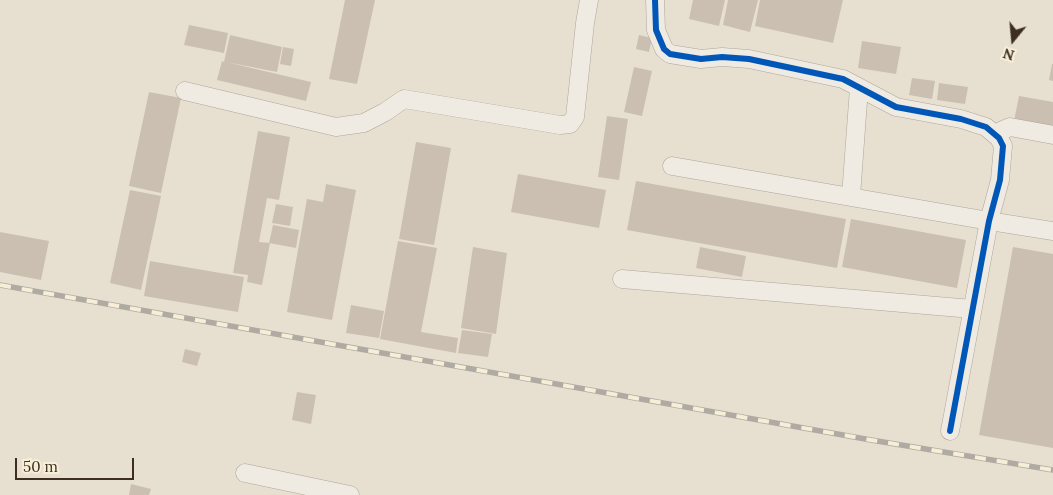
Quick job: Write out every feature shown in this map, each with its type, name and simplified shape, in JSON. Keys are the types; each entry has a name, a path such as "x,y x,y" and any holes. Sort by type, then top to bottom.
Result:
{"street":[{"path":"185,91 336,127 364,123 404,99 560,125 570,124 575,117 589,0"},
{"path":"655,0 656,30 664,49 670,54 701,59 722,57 749,59 843,79 896,108 961,119 986,127 999,138 1003,146 1000,180 989,221 950,432"},
{"path":"850,196 859,88"},
{"path":"994,134 1010,127 1053,135"},
{"path":"672,166 1053,231"},
{"path":"622,280 972,309"},
{"path":"245,473 350,495"}],"building":[{"path":"345,0 375,0 357,84 329,79"},
{"path":"693,0 725,0 719,26 689,19"},
{"path":"728,0 758,0 750,32 723,25"},
{"path":"760,0 843,0 833,43 755,26"},
{"path":"189,25 228,33 224,53 184,45"},
{"path":"230,35 282,47 277,72 226,62 311,82 306,101 217,80 222,61 224,62"},
{"path":"639,35 652,38 649,52 636,49"},
{"path":"862,41 901,47 896,74 858,68"},
{"path":"283,47 294,49 291,66 280,64"},
{"path":"1053,64 1053,81 1049,80"},
{"path":"634,67 652,71 642,116 624,112"},
{"path":"912,78 935,81 932,99 909,95"},
{"path":"939,83 968,87 965,104 937,100"},
{"path":"149,92 181,98 161,193 129,186"},
{"path":"1019,96 1053,102 1053,128 1014,121"},
{"path":"607,116 628,119 619,180 598,177"},
{"path":"258,131 290,137 279,200 267,198 259,242 270,243 262,285 247,282 248,275 233,273"},
{"path":"416,142 451,148 434,245 399,239"},
{"path":"518,174 606,190 599,228 511,212"},
{"path":"636,181 846,219 837,268 627,230"},
{"path":"326,184 356,190 332,320 287,312 307,199 323,202"},
{"path":"130,190 161,196 141,290 110,283"},
{"path":"276,204 293,207 290,226 272,223"},
{"path":"851,219 966,240 957,288 842,267"},
{"path":"273,225 299,230 296,248 269,243"},
{"path":"0,232 49,241 41,280 0,272"},
{"path":"398,241 437,248 421,332 458,338 456,353 380,339"},
{"path":"473,247 507,253 496,334 461,328"},
{"path":"700,247 746,256 742,277 696,268"},
{"path":"1013,247 1053,254 1053,448 979,435"},
{"path":"150,261 244,277 238,312 144,296"},
{"path":"351,305 384,311 379,338 346,333"},
{"path":"462,330 492,334 488,357 458,353"},
{"path":"185,349 201,353 197,366 182,362"},
{"path":"297,392 316,395 311,424 292,420"},
{"path":"131,484 151,489 149,495 129,495"}],"railway":[{"path":"0,285 871,440 1053,470"}],"cycle path":[{"path":"655,0 656,30 664,49 670,54 701,59 722,57 749,59 843,79 896,107 961,119 986,127 999,138 1003,146 1000,180 989,221 950,431"}]}
